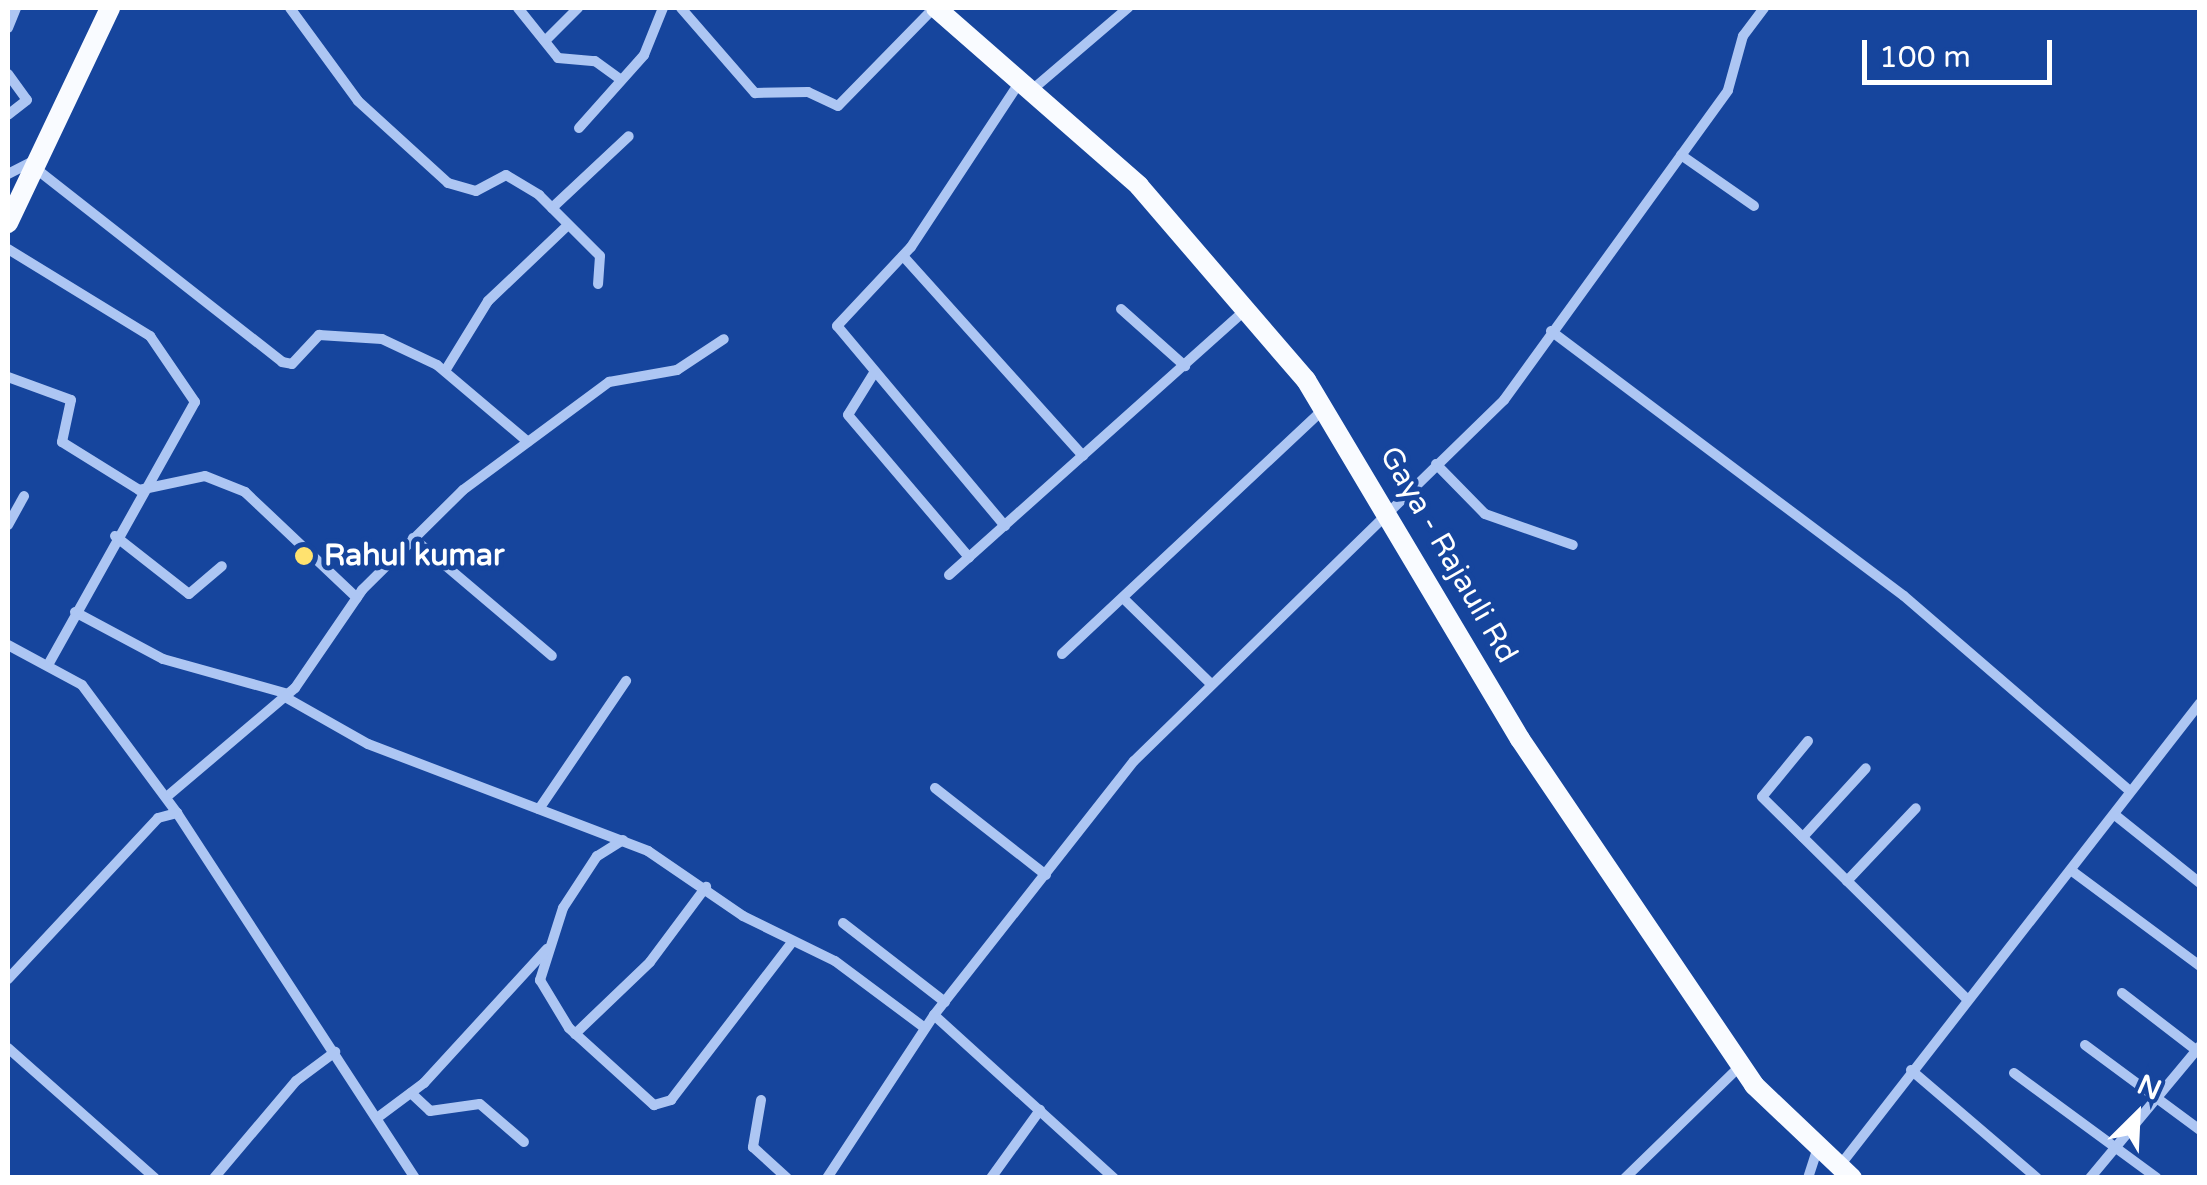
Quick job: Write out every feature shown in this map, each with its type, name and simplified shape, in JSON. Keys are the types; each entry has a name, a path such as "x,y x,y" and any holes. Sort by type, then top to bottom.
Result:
{"main road":[{"path":"8,223 110,8"},
{"name":"Gaya - Rajauli Rd","path":"935,8 1027,84 1139,186 1326,407 1520,739 1740,1065 1817,1150 1845,1173"}],"street":[{"path":"8,26 16,8"},
{"path":"290,8 358,101 448,183 476,191 515,178 552,208 600,256 598,284"},
{"path":"518,8 564,61 596,60 621,80"},
{"path":"545,41 578,8"},
{"path":"579,128 621,80 664,8"},
{"path":"681,8 756,94 808,92 838,106 935,8"},
{"path":"1004,526 837,326 903,256 1027,84 1128,8"},
{"path":"827,1178 934,1015 1209,682 1494,411 1732,84 1743,36 1764,8"},
{"path":"8,74 27,96 8,116"},
{"path":"552,208 629,136"},
{"path":"1681,155 1754,206"},
{"path":"8,174 37,163 282,362 292,364 327,334 382,339 445,372 528,442"},
{"path":"445,372 488,300 567,226"},
{"path":"8,248 150,336 192,398 191,419 139,490 49,663"},
{"path":"903,256 1083,456"},
{"path":"1121,308 1184,366"},
{"path":"949,575 1247,309"},
{"path":"1552,331 1904,596 2130,791"},
{"path":"170,794 286,695 357,598 413,538 528,442 609,382 677,370 724,339"},
{"path":"874,373 848,415 969,558"},
{"path":"8,377 71,400 62,442 139,490 205,476 229,482 274,512 357,598"},
{"path":"1062,654 1326,407"},
{"path":"1436,464 1485,514 1573,545"},
{"path":"8,524 24,496"},
{"path":"114,536 189,594 222,566"},
{"path":"413,538 552,656"},
{"path":"1124,598 1209,682"},
{"path":"75,612 163,659 286,695 340,732 623,840 793,941 925,1028"},
{"path":"8,644 49,663 82,685 170,794 177,814 414,1178"},
{"path":"539,809 626,681"},
{"path":"1845,1173 1911,1070 1964,997 2072,871 2200,703"},
{"path":"1808,741 1760,792 1964,997"},
{"path":"1803,838 1866,768"},
{"path":"935,788 1046,875"},
{"path":"1847,882 1916,808"},
{"path":"8,979 158,818 177,814"},
{"path":"2115,815 2200,883"},
{"path":"377,1118 411,1092 548,949 591,864 623,840"},
{"path":"2072,871 2200,966"},
{"path":"576,1034 650,962 706,887"},
{"path":"844,923 945,1002"},
{"path":"548,949 545,1000 576,1034 664,1106 793,941"},
{"path":"2090,1178 2198,1048 2122,993"},
{"path":"934,1015 1114,1178"},
{"path":"2085,1045 2200,1130"},
{"path":"8,1048 154,1178"},
{"path":"214,1178 296,1081 335,1052"},
{"path":"1625,1178 1740,1065"},
{"path":"1911,1070 2037,1178"},
{"path":"2014,1073 2157,1178"},
{"path":"411,1092 430,1110 480,1104 524,1142"},
{"path":"761,1100 753,1147 787,1178"},
{"path":"991,1178 1040,1110"},
{"path":"1808,1178 1817,1150"}],"place":[{"name":"Rahul kumar","path":"304,556"}]}
